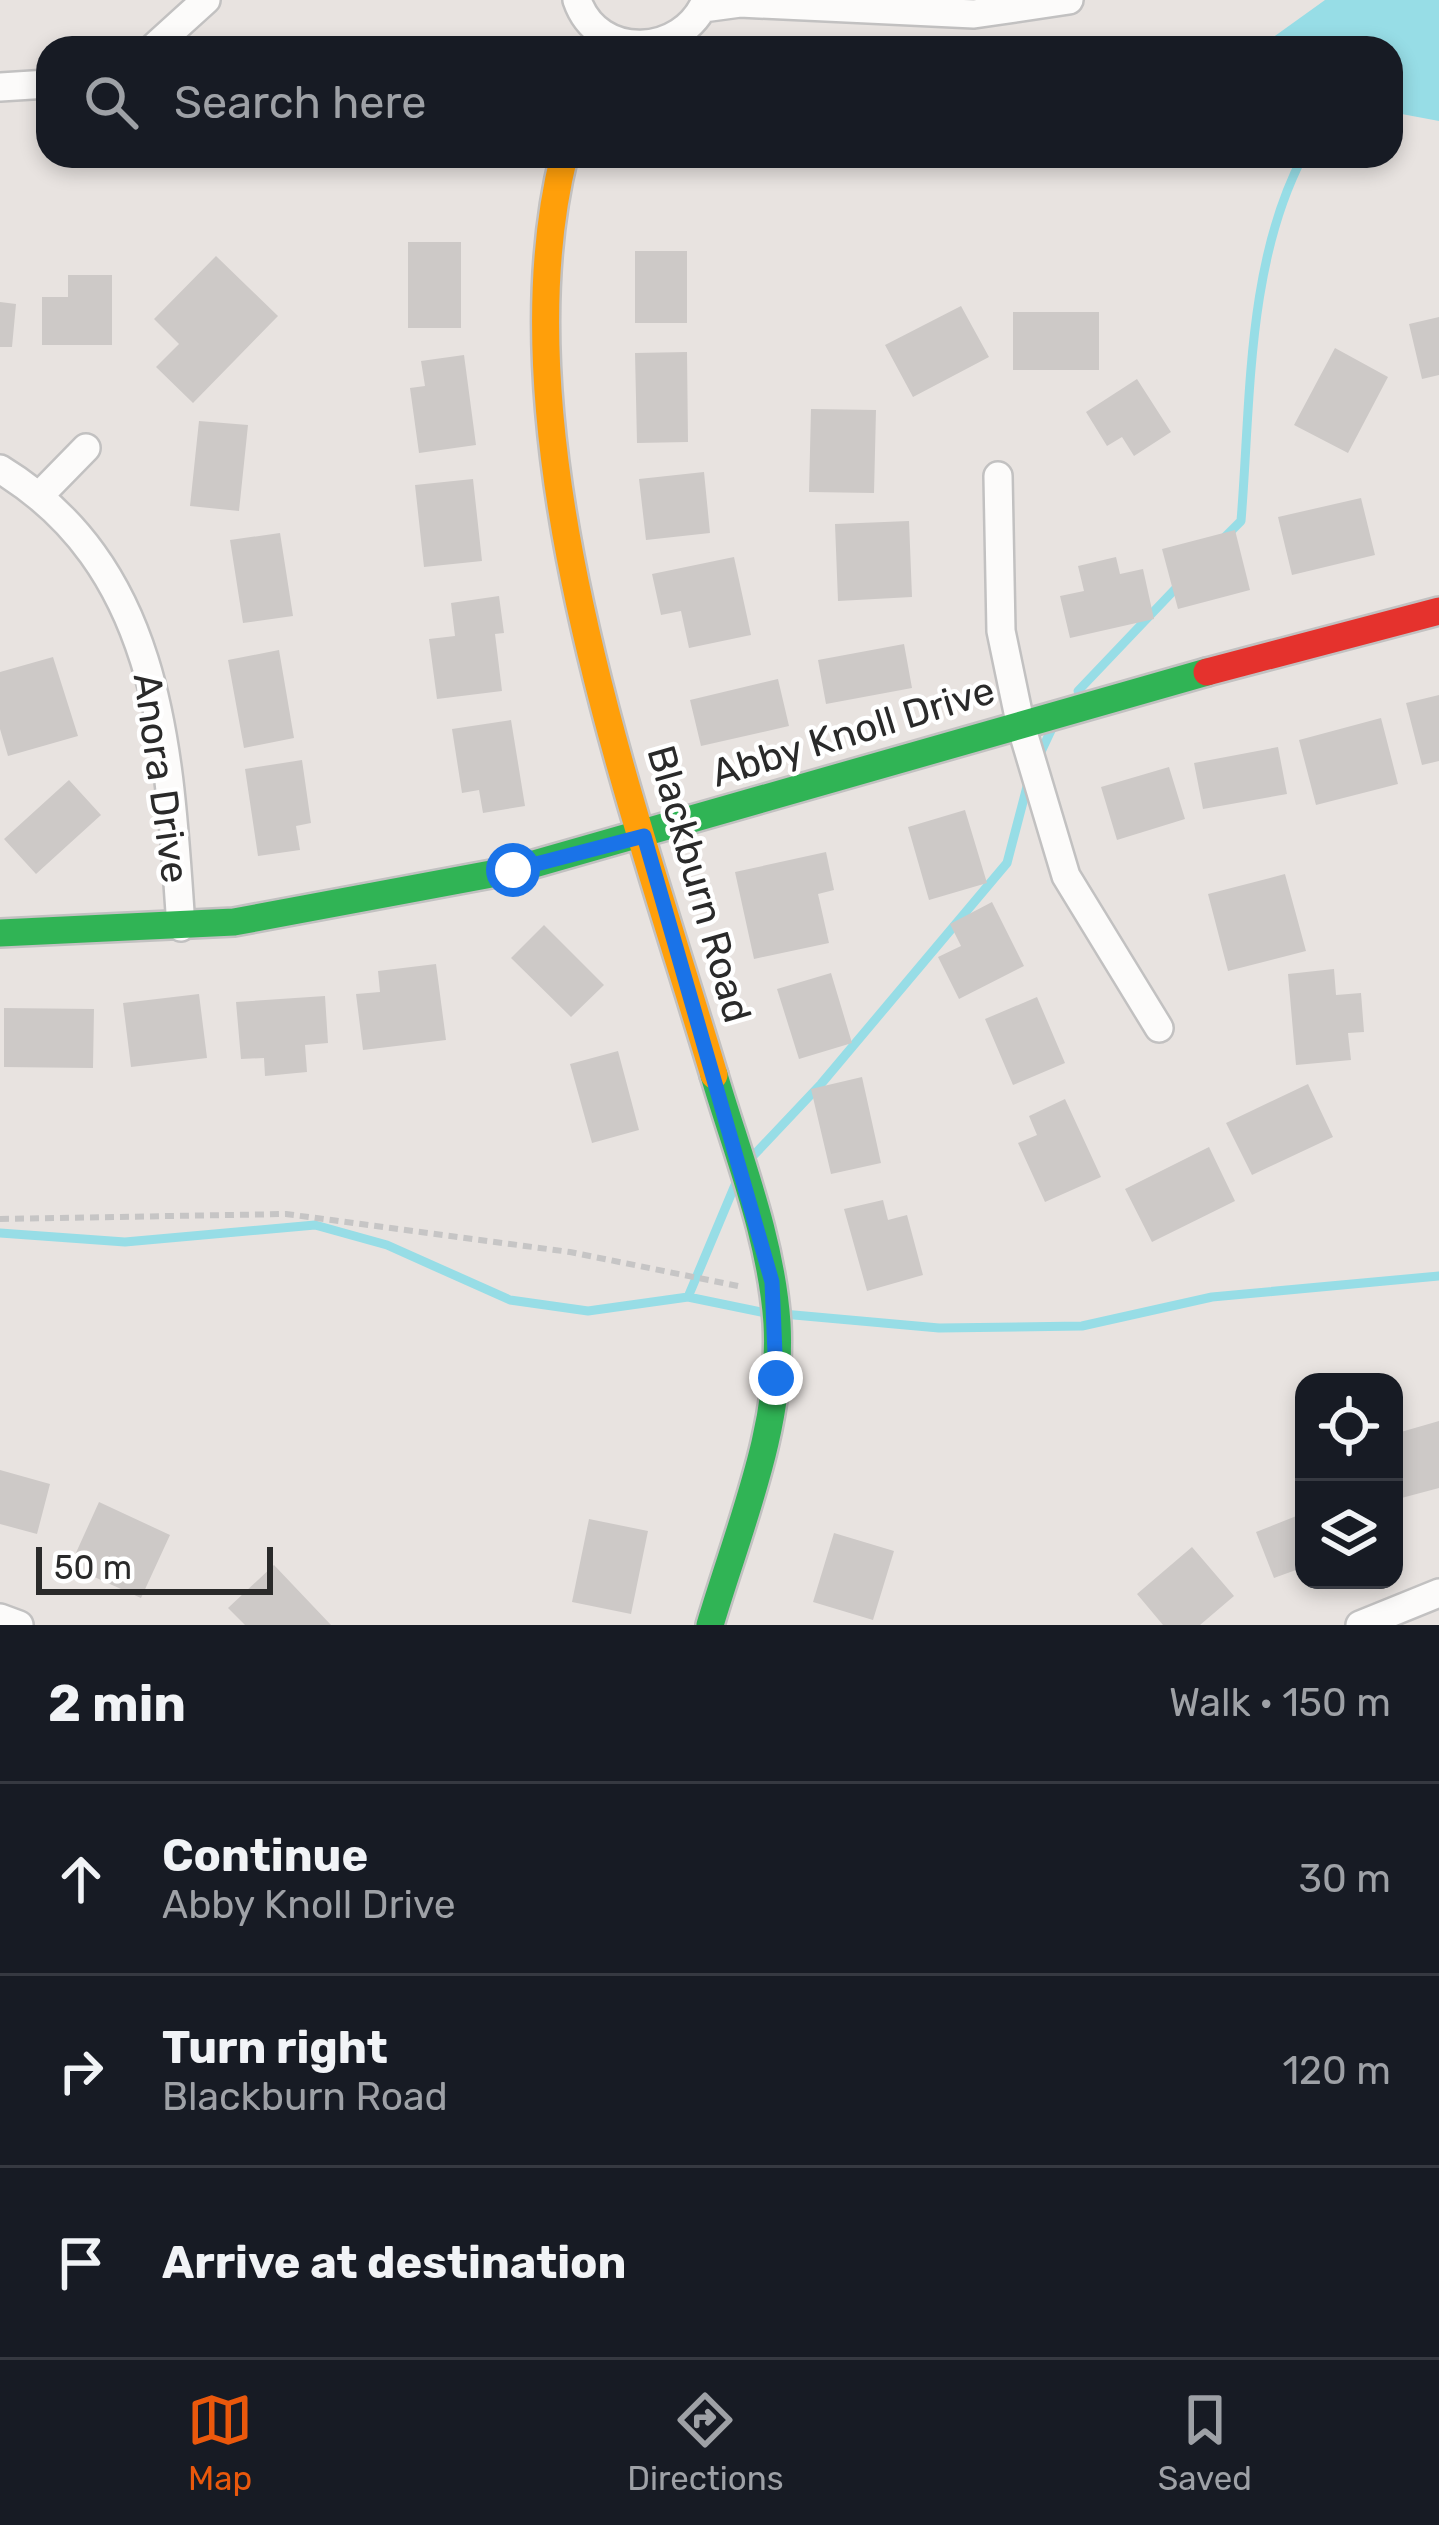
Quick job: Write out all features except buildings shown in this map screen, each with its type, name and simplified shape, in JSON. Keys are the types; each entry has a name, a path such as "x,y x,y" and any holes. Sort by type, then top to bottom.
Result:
{"street":[{"path":"166,36 206,0"},
{"path":"577,0 604,36"},
{"path":"676,36 704,4 974,14 1069,0"},
{"path":"0,87 36,85"},
{"name":"Blackburn Road","path":"562,168 549,273 548,390 561,516 602,695 754,1213 777,1326 768,1425 710,1625"},
{"path":"41,494 86,448"},
{"name":"Anora Drive","path":"0,469 41,494 112,580 151,675 172,817 181,927"},
{"path":"998,476 1001,632 1020,722 1066,876 1159,1028"},
{"name":"Abby Knoll Drive","path":"0,933 181,927 290,915 422,890 644,836 1020,722 1439,611"},
{"path":"1360,1625 1439,1593"},
{"path":"0,1618 19,1625"}],"path":[{"path":"0,1219 286,1214 570,1252 707,1282 749,1284"}],"water":[{"path":"1325,0 1439,0 1439,121 1403,114 1403,36 1275,36"}],"waterway":[{"path":"1223,539 1241,521 1261,288 1284,198 1298,168"},
{"path":"1078,691 1178,586"},
{"path":"1038,758 1054,724"},
{"path":"753,1156 821,1084 1007,863 1029,779"},
{"path":"688,1297 735,1185"},
{"path":"0,1233 125,1242 315,1225 387,1245 510,1300 588,1311 688,1297 766,1313"},
{"path":"783,1314 939,1328 1082,1326 1212,1297 1439,1276"}],"traffic: fast":[{"path":"0,933 234,922 513,870 1207,672"},
{"path":"710,1625 757,1476 777,1362 768,1259 714,1075"}],"traffic: slow":[{"path":"562,168 547,264 547,379 560,498 613,740 714,1075"}],"traffic: jam":[{"path":"1207,672 1439,611"}],"route":[{"path":"513,870 644,836 772,1282 776,1378"}]}
